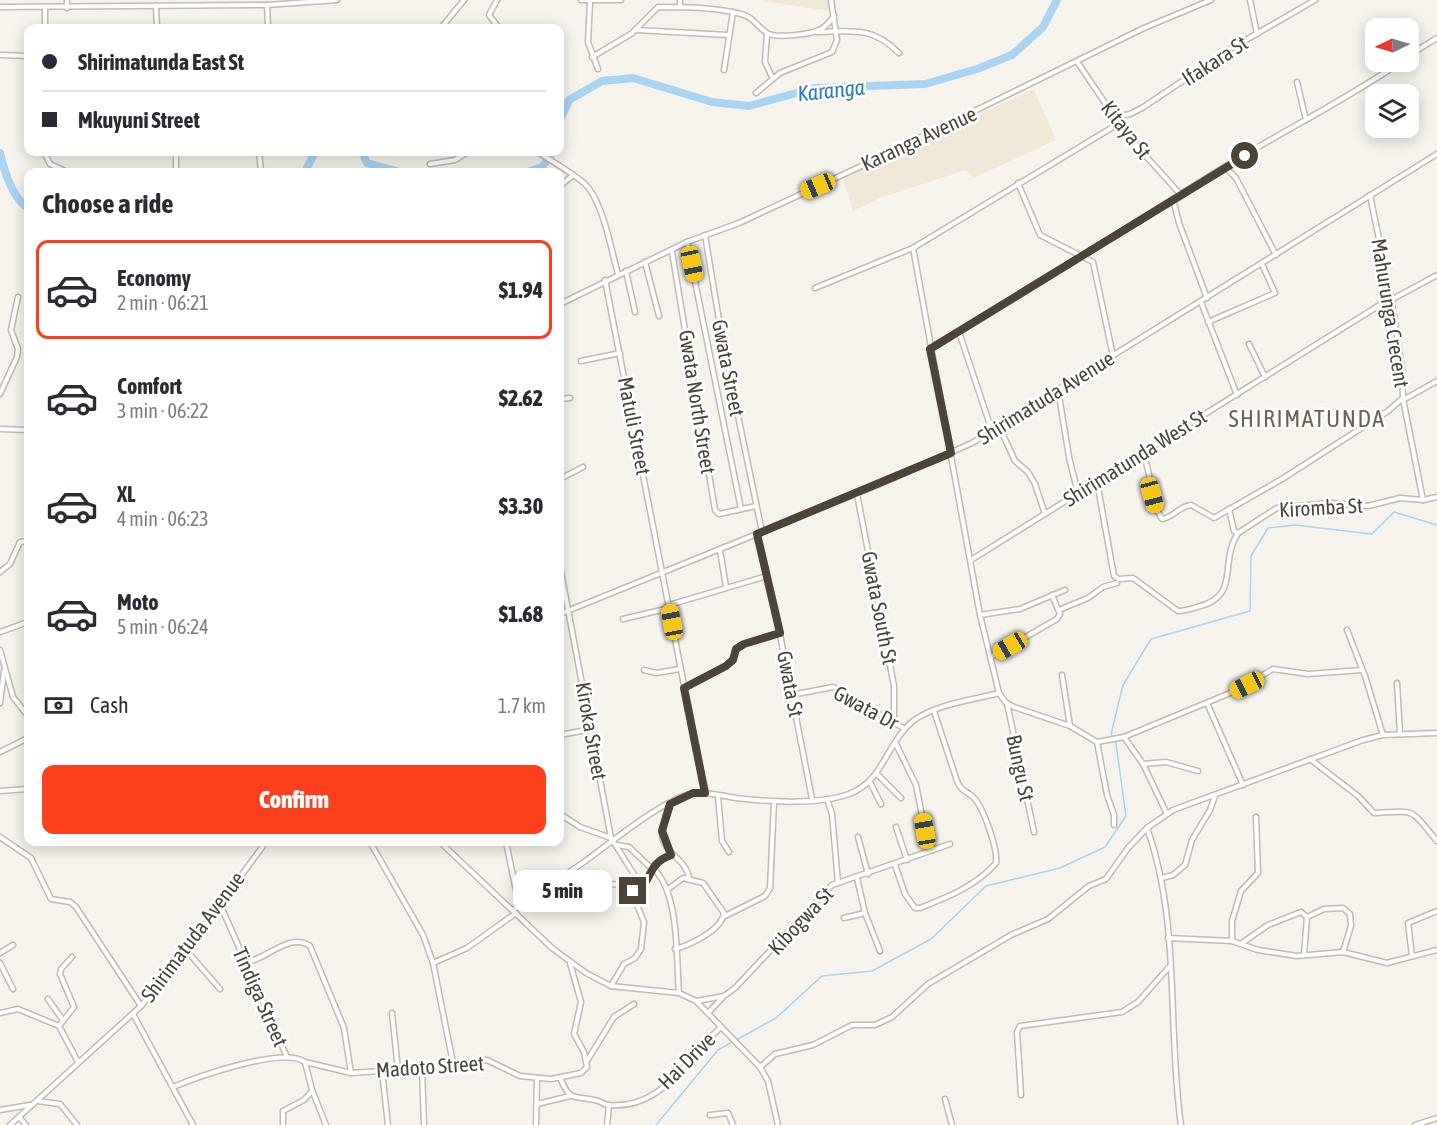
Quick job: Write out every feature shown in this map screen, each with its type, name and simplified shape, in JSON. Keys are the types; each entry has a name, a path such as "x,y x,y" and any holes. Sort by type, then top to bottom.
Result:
{"street":[{"path":"24,0 24,8"},
{"path":"67,0 68,8"},
{"path":"106,0 106,6"},
{"path":"0,7 45,9 106,6 267,5 337,0"},
{"path":"444,24 464,0"},
{"path":"496,24 489,15 497,0"},
{"path":"581,0 590,2 621,0"},
{"path":"680,0 680,7"},
{"path":"756,93 772,77 832,52 837,40 831,0"},
{"name":"Karanga Avenue","path":"564,302 687,242 838,177 1144,28 1211,0"},
{"path":"1250,0 1257,34"},
{"name":"Ifakara St","path":"1114,117 1136,111 1315,0"},
{"path":"590,2 588,42 598,69"},
{"path":"267,5 268,24"},
{"path":"156,6 157,24"},
{"path":"592,57 617,44 658,7 733,12 748,16 767,33 780,36 867,32 885,40 898,53"},
{"path":"45,9 45,24"},
{"path":"724,70 733,12"},
{"path":"814,33 823,28 834,16"},
{"path":"635,30 728,35"},
{"path":"767,33 765,62 772,77"},
{"path":"1419,49 1437,38"},
{"path":"0,55 24,56"},
{"name":"Kitaya St","path":"1077,62 1118,124 1180,194"},
{"path":"930,349 1083,257 1180,194 1385,72"},
{"path":"1297,82 1306,120"},
{"path":"815,288 913,248 1118,124"},
{"name":"Shirimatuda Avenue","path":"564,612 857,494 951,453 992,431 1437,154"},
{"path":"46,156 50,164 58,168"},
{"path":"430,164 455,160 462,156"},
{"path":"544,156 560,168"},
{"path":"1226,167 1240,185 1276,255"},
{"path":"564,171 585,184 593,195 604,223 618,274"},
{"path":"564,183 572,176"},
{"path":"1018,183 1040,235 1093,261 1113,356"},
{"name":"Mahurunga Crecent","path":"1142,452 1150,470 1155,507 1162,519 1173,515 1181,507 1191,505 1214,518 1287,476 1403,399 1402,368 1391,299 1370,195"},
{"path":"1173,199 1179,223 1207,298"},
{"name":"Gwata Street","path":"705,236 722,338 762,532"},
{"path":"687,242 741,509"},
{"path":"913,248 980,615 999,693 1006,703 1070,726 1097,742 1124,737 1207,703 1247,685 1273,669 1308,674 1362,670"},
{"name":"Gwata North Street","path":"671,251 715,510 719,514 756,506"},
{"path":"645,262 659,316"},
{"path":"1208,322 1275,294 1262,264"},
{"path":"627,270 635,312"},
{"name":"Shirimatunda West St","path":"971,560 1391,299 1437,275"},
{"name":"Matuli Street","path":"605,280 705,793"},
{"path":"0,394 17,357 18,349 11,330 18,297"},
{"path":"1201,302 1237,394"},
{"path":"959,332 992,431"},
{"path":"1249,344 1265,377"},
{"path":"581,362 620,353"},
{"path":"1423,500 1403,399 1437,381"},
{"path":"1058,390 1069,457 1078,494"},
{"path":"564,399 570,398"},
{"path":"999,426 1015,461 1028,472 1035,484 1045,514"},
{"path":"0,429 24,430"},
{"path":"564,477 583,467"},
{"path":"1097,482 1114,576 1119,579 1133,578 1178,611 1207,605 1223,594 1227,586 1230,548 1238,533 1234,531 1229,509"},
{"name":"Gwata South St","path":"857,494 894,686 894,723"},
{"name":"Kiromba St","path":"1238,533 1277,508 1331,503 1360,507 1400,498 1423,500 1437,497"},
{"name":"Gwata St","path":"757,534 780,633 812,799"},
{"path":"0,572 10,564 20,542 24,542"},
{"path":"720,550 726,587"},
{"path":"623,618 669,607 726,587 767,576"},
{"path":"1059,610 1088,598 1102,587 1117,584"},
{"name":"Kiroka Street","path":"564,589 613,841 642,887"},
{"path":"980,615 1020,609 1065,590"},
{"path":"991,657 1057,619 1059,610 1052,595"},
{"path":"0,632 24,623"},
{"path":"1347,630 1383,735"},
{"path":"684,688 726,666 733,660 736,649 744,644 780,633"},
{"path":"0,650 13,697 24,711"},
{"path":"0,703 2,675 5,667"},
{"path":"644,670 656,673 680,669"},
{"path":"1062,675 1070,726"},
{"path":"1397,683 1400,734"},
{"name":"Gwata Dr","path":"791,695 833,687 905,729"},
{"path":"433,963 467,948 519,905 670,804 693,793 774,802 827,799 847,795 870,782 905,729 914,721 934,711 999,693"},
{"name":"Bungu St","path":"1006,703 1034,832"},
{"path":"1207,703 1244,785"},
{"path":"895,865 910,902 915,908 920,908 959,892 988,872 996,863 994,842 977,802 960,789 934,711"},
{"path":"564,734 592,729"},
{"path":"760,1067 775,1054 813,1045 852,1025 875,1025 892,1017 928,984 1011,935 1042,922 1089,886 1106,879 1128,848 1147,828 1167,814 1309,758 1383,735 1437,733"},
{"path":"1124,737 1143,764 1167,814"},
{"path":"0,752 24,740"},
{"path":"1097,742 1107,795 1114,815 1114,825"},
{"path":"896,743 916,785 925,831 933,850"},
{"path":"1309,758 1358,796 1374,813 1408,811 1414,814 1437,841"},
{"path":"1143,764 1166,762 1198,771"},
{"path":"877,774 901,798"},
{"path":"870,782 881,804"},
{"path":"0,791 24,789"},
{"path":"718,796 722,841 729,852"},
{"path":"1162,878 1173,875 1185,864 1192,840 1210,810 1215,796"},
{"path":"827,799 832,814 838,883"},
{"path":"675,949 687,945 711,930 725,916 765,896 770,888 774,802"},
{"path":"670,804 662,831 671,855 686,866 689,878"},
{"path":"564,817 580,827 629,847 661,875 667,890 679,993"},
{"path":"1232,940 1232,921 1241,891 1258,873 1256,818"},
{"path":"896,827 907,860"},
{"path":"1147,828 1162,878 1181,1125"},
{"path":"0,837 31,858 51,899 70,902 76,907 141,1006"},
{"path":"858,837 868,874"},
{"name":"Kibogwa St","path":"708,1013 768,956 822,894 838,883 950,844"},
{"name":"Shirimatuda Avenue","path":"10,1125 141,1006 186,950 263,846"},
{"path":"372,846 417,923 433,963 453,1063"},
{"path":"443,846 570,962 611,986 679,993 696,1001 760,1067 768,1081 778,1125"},
{"path":"507,846 519,905"},
{"path":"633,891 648,881 651,868 671,855"},
{"path":"570,872 580,881 624,886 633,891 644,921 641,950 635,958 624,964 611,986"},
{"path":"667,890 684,878 708,886 725,916"},
{"path":"857,878 866,913 880,951"},
{"path":"541,891 551,902 569,906 588,883"},
{"name":"Tindiga Street","path":"219,904 287,1057"},
{"path":"1307,917 1324,909 1343,908 1348,912 1351,926 1343,952"},
{"path":"1412,956 1408,923 1437,911"},
{"path":"1242,942 1274,922 1301,912 1307,917"},
{"path":"844,918 866,913"},
{"path":"1305,956 1307,917"},
{"path":"1168,938 1232,940 1258,950 1305,956 1343,952 1382,963 1437,950"},
{"path":"244,962 252,961 282,946 296,943 310,946 344,1028 351,1073"},
{"path":"0,953 13,945"},
{"path":"186,950 220,989"},
{"path":"59,1026 62,1019 74,1007 60,974 61,969 72,957"},
{"path":"570,962 580,1002 574,1034 587,1062"},
{"path":"0,963 13,988"},
{"path":"1021,1095 1017,1032 1020,1026 1122,1012 1138,1002 1170,965"},
{"path":"696,1001 724,996"},
{"path":"48,999 62,1019"},
{"path":"587,1062 614,1017 634,1004"},
{"path":"0,1013 18,1009 59,1026 78,1062"},
{"path":"392,1013 398,1070"},
{"path":"133,1014 193,1125"},
{"name":"Hai Drive","path":"570,1096 609,1105 636,1103 651,1097 672,1082 721,1027"},
{"path":"173,1087 209,1072 287,1057 305,1062 312,1090 326,1125"},
{"name":"Madoto Street","path":"305,1062 351,1073 487,1060 520,1076 537,1078 560,1078 581,1073 587,1067 587,1062"},
{"path":"422,1068 424,1125"},
{"path":"381,1071 388,1125"},
{"path":"536,1125 537,1078"},
{"path":"537,1104 570,1096 560,1078"},
{"path":"283,1125 283,1111 304,1100 312,1090"},
{"path":"945,1099 952,1125"},
{"path":"37,1101 60,1104 77,1125"},
{"path":"0,1110 31,1105"},
{"path":"607,1125 609,1105"},
{"path":"710,1115 728,1113 733,1125"},
{"path":"19,1116 26,1125"},
{"path":"1415,1125 1437,1118"}],"shaded area":[{"path":"759,0 828,0 830,11"},
{"path":"1034,90 1056,140 973,178 966,170 882,197 853,211 843,179 912,144"}],"waterway":[{"name":"Karanga","path":"564,111 569,100 602,81 633,78 712,102 749,106 815,88 925,84 977,69 1012,55 1043,27 1057,0"},
{"name":"Karanga","path":"0,153 13,191 24,205"},
{"name":"Karanga","path":"307,168 313,156"},
{"name":"Karanga","path":"364,156 367,163 385,168"},
{"name":"Karanga","path":"539,168 550,156"},
{"path":"656,1125 718,1050 776,1018 822,976 872,971 931,939 986,886 1060,868 1105,847 1126,816 1116,744 1111,734 1123,685 1151,639 1250,611 1251,556 1268,528 1295,525 1372,534 1394,512 1437,525"}],"district":[{"name":"SHIRIMATUNDA","path":"1307,419"}],"route":[{"path":"633,891 646,884 649,872 655,863 671,855 663,839 662,831 670,804 693,793 705,793 684,688 726,666 735,657 736,649 744,644 780,633 757,534 951,453 930,349 1027,292 1180,194 1245,156"}]}
